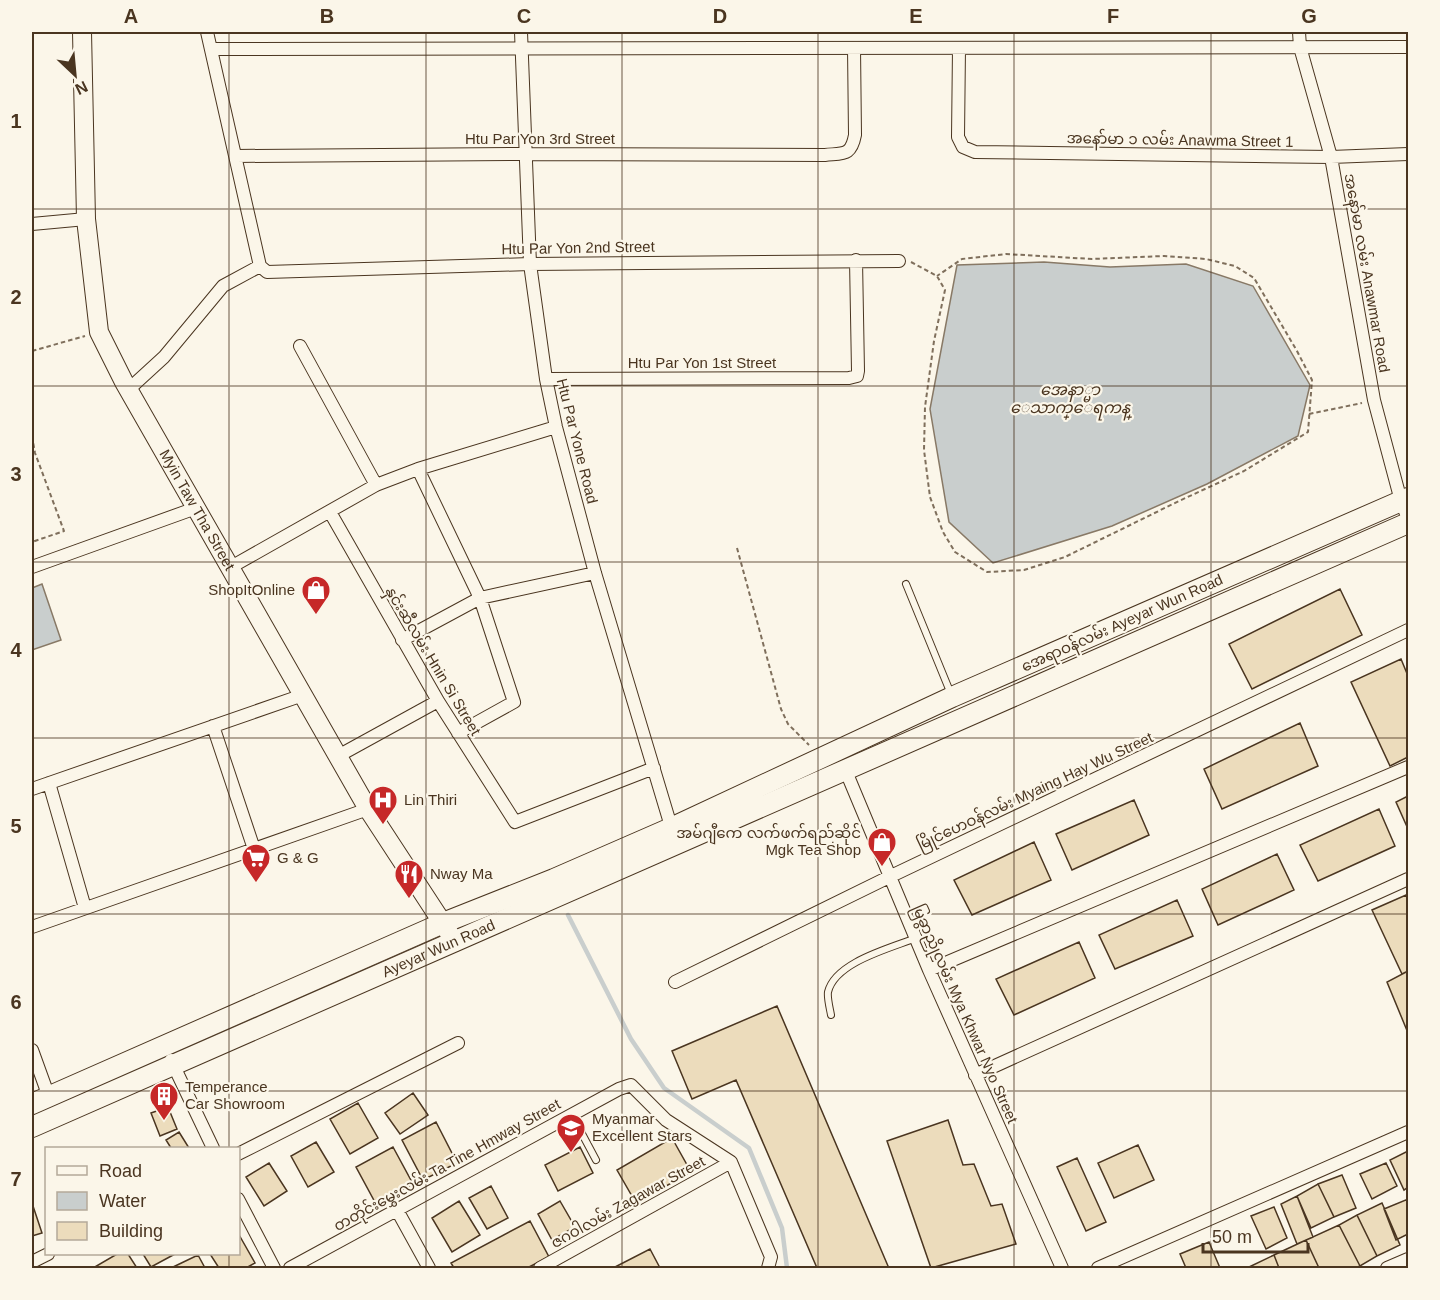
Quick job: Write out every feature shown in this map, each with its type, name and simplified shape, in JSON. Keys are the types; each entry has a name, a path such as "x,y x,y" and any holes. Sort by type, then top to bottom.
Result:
{"main road":[{"name":"Myin Taw Tha Street","path":"82,32 86,219 99,332 128,390 368,808 455,942"},
{"name":"အေရာဝန်လမ်း Ayeyar Wun Road","path":"835,760 952,697 1407,510"},
{"name":"အေရာဝန်လမ်း Ayeyar Wun Road","path":"835,760 1407,510"},
{"name":"Ayeyar Wun Road","path":"32,1127 455,942 835,760"},
{"name":"Ayeyar Wun Road","path":"40,1100 443,923 554,879 674,837"}],"street":[{"path":"128,390 164,357 223,286 260,266 207,32"},
{"name":"Htu Par Yone Road","path":"521,32 530,264 546,379 556,427 596,573 674,837"},
{"name":"အနော်မာ လမ်း Anawmar Road","path":"1299,32 1300,47 1331,157 1374,400 1407,510"},
{"path":"211,49 1408,47"},
{"name":"Htu Par Yon 3rd Street","path":"236,156 825,155 845,153 853,147 855,135 854,48"},
{"name":"အနော်မာ ၁ လမ်း Anawma Street 1","path":"959,48 958,137 963,147 975,152 1331,157 1408,154"},
{"path":"32,224 86,219"},
{"name":"Htu Par Yon 1st Street","path":"546,379 849,378 856,376 858,371 856,260"},
{"name":"Htu Par Yon 2nd Street","path":"260,266 267,272 530,264 899,261"},
{"path":"300,346 376,485"},
{"path":"231,567 376,485 418,469 556,427"},
{"path":"418,469 480,598 514,702 458,733"},
{"path":"32,567 195,508"},
{"name":"နှင်းဆီလမ်း Hnin Si Street","path":"330,512 438,701 515,822 654,768"},
{"path":"402,640 480,598 596,573"},
{"name":"မြိုင်ဟေဝန်လမ်း Myaing Hay Wu Street","path":"675,982 889,876 1408,630"},
{"path":"32,789 303,695"},
{"path":"338,756 438,701"},
{"path":"213,726 254,849"},
{"name":"မြခွာညိုလမ်း Mya Khwar Nyo Street","path":"835,760 889,876 1062,1269"},
{"path":"929,970 1408,767"},
{"path":"49,783 86,908"},
{"path":"32,927 368,808"},
{"path":"975,1075 1408,879"},
{"path":"240,1153 458,1043"},
{"path":"165,1046 212,1147"},
{"path":"32,1050 40,1100"},
{"name":"တတိုင်းမွှေးလမ်း Ta Tine Hmway Street","path":"290,1269 572,1114 631,1085 666,1120 731,1162"},
{"path":"1098,1269 1408,1132"},
{"path":"731,1162 771,1257 768,1269"},
{"name":"ဇဂဝါလမ်း Zagawar Street","path":"540,1269 731,1162"},
{"path":"240,1203 274,1269"},
{"path":"397,1210 429,1269"},
{"path":"32,1262 46,1255"},
{"path":"1387,1269 1408,1259"}],"lane":[{"path":"906,584 952,697"},
{"path":"831,1016 828,992 836,976 853,963 915,938"},
{"path":"572,1114 596,1160"}],"path":[{"path":"899,261 911,262 937,276 945,290 934,341 925,407 924,450 930,497 943,532 955,552 987,572 1024,570 1065,558 1244,471 1308,432 1312,380 1254,278 1235,266 1206,259 1164,256 1092,260 1006,254 962,259 937,276"},
{"path":"32,351 99,332"},
{"path":"1309,414 1374,400"},
{"path":"32,436 35,453 64,531 32,542"},
{"path":"737,548 781,709 788,724 835,760"}],"water":[{"name":"အေနာ္မာ ေသာက္ေရကန္","path":"1044,262 1110,267 1186,264 1253,286 1310,385 1298,436 1207,484 1112,526 993,563 949,522 930,409 957,265"},
{"path":"42,584 61,640 32,650 32,588"}],"building":[{"path":"1340,589 1362,635 1252,689 1229,644"},
{"path":"1401,659 1408,676 1408,757 1390,766 1351,682"},
{"path":"1300,723 1318,766 1222,809 1204,769"},
{"path":"1408,796 1408,829 1396,802"},
{"path":"1134,800 1149,835 1072,870 1056,834"},
{"path":"1379,809 1395,846 1318,881 1300,845"},
{"path":"1034,842 1051,880 972,915 954,880"},
{"path":"1277,854 1294,890 1218,925 1202,889"},
{"path":"1406,895 1408,901 1408,971 1402,974 1372,910"},
{"path":"1177,900 1193,936 1115,969 1099,935"},
{"path":"1079,942 1095,978 1014,1015 996,979"},
{"path":"1408,971 1408,1033 1387,982"},
{"path":"777,1006 888,1266 882,1268 817,1268 736,1080 692,1099 672,1051"},
{"path":"413,1093 428,1115 400,1134 385,1113"},
{"path":"358,1103 378,1138 350,1154 330,1119"},
{"name":"Temperance Car Showroom","path":"168,1107 177,1129 160,1136 151,1113"},
{"path":"948,1120 963,1165 974,1164 991,1206 1002,1204 1016,1244 931,1268 887,1141"},
{"path":"436,1122 457,1163 423,1180 402,1140"},
{"path":"179,1132 188,1147 170,1147 166,1140"},
{"path":"672,1138 691,1172 636,1203 617,1170"},
{"path":"316,1142 334,1172 308,1187 291,1156"},
{"path":"1138,1145 1154,1180 1114,1198 1098,1163"},
{"path":"393,1147 413,1184 376,1204 356,1167"},
{"path":"580,1147 593,1173 558,1191 545,1165"},
{"path":"1408,1151 1408,1187 1404,1190 1390,1160"},
{"path":"1077,1158 1106,1222 1086,1231 1057,1167"},
{"path":"269,1163 287,1191 264,1206 246,1177"},
{"path":"1386,1163 1397,1186 1372,1199 1360,1174"},
{"path":"1342,1175 1356,1208 1334,1217 1318,1184"},
{"path":"1318,1184 1334,1217 1311,1228 1297,1196"},
{"path":"491,1186 508,1218 487,1229 469,1198"},
{"path":"1297,1196 1313,1237 1297,1244 1281,1204"},
{"path":"1408,1199 1408,1234 1396,1240 1384,1209"},
{"path":"459,1201 480,1235 452,1252 432,1218"},
{"path":"560,1201 575,1227 552,1240 538,1214"},
{"path":"32,1203 42,1233 32,1236"},
{"path":"1382,1203 1400,1245 1377,1256 1357,1215"},
{"path":"1274,1207 1287,1238 1266,1249 1251,1216"},
{"path":"1357,1215 1377,1256 1360,1266 1339,1225"},
{"path":"530,1221 549,1257 527,1268 454,1268 451,1263"},
{"path":"1339,1225 1360,1266 1319,1268 1306,1240"},
{"path":"240,1237 255,1263 246,1268 219,1268 211,1255 240,1255"},
{"path":"1306,1240 1319,1268 1279,1268 1274,1255"},
{"path":"1209,1242 1220,1268 1186,1268 1180,1254"},
{"path":"650,1249 660,1268 615,1267"},
{"path":"115,1255 129,1255 137,1268 93,1268"},
{"path":"144,1255 173,1255 151,1267"},
{"path":"198,1255 205,1268 171,1268"},
{"path":"1274,1255 1279,1268 1247,1268"}],"waterway":[{"path":"568,915 631,1039 664,1088 749,1148 782,1228 787,1268"}],"place":[{"name":"ShopItOnline","path":"316,616"},
{"name":"Lin Thiri","path":"383,826"},
{"name":"အမ်ဂျီကေ လက်ဖက်ရည်ဆိုင် Mgk Tea Shop","path":"882,868"},
{"name":"G & G","path":"256,884"},
{"name":"Nway Ma","path":"409,900"},
{"name":"Temperance Car Showroom","path":"164,1122"},
{"name":"Myanmar Excellent Stars","path":"571,1154"}]}
